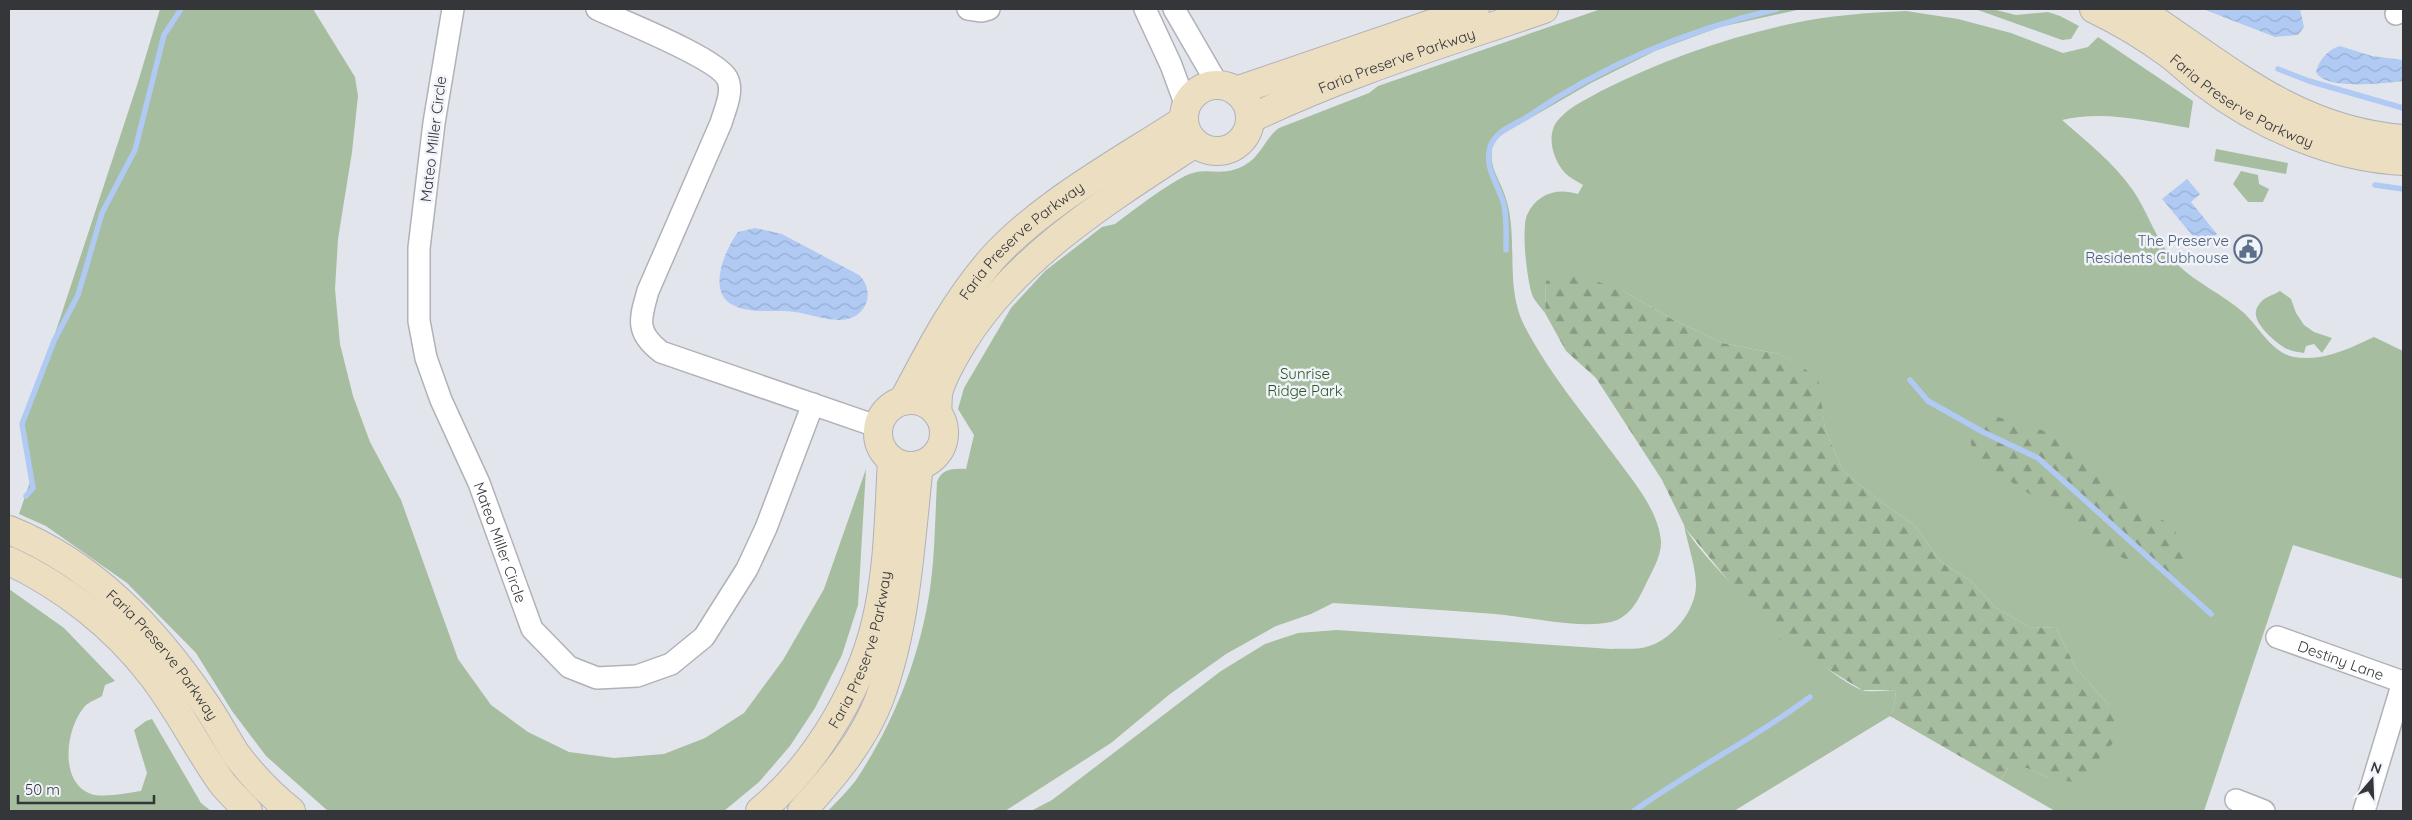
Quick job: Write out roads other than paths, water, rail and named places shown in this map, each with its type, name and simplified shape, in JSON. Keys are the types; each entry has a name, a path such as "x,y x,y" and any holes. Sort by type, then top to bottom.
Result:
{"street":[{"name":"Mateo Miller Circle","path":"453,9 434,123 419,248 420,321 426,358 441,400 479,483 532,629 569,667 597,678 637,676 671,664 704,637 747,569 766,528 813,404"},
{"path":"597,9 700,57 718,69 726,77 730,86 728,101 721,122 648,291 641,317 642,331 650,344 661,352 879,427"},
{"path":"968,9 982,12 989,9"},
{"path":"1145,9 1171,65 1188,123 1204,149 1214,151 1235,146 1245,134 1250,119 1248,108 1227,88 1174,9"},
{"name":"Faria Preserve Parkway","path":"1227,88 1476,9"},
{"name":"Faria Preserve Parkway","path":"1250,119 1294,97 1361,71 1544,9"},
{"name":"Faria Preserve Parkway","path":"2094,9 2167,53 2205,84 2253,115 2297,135 2343,151 2403,160"},
{"name":"Faria Preserve Parkway","path":"2138,9 2252,88 2295,111 2340,128 2403,139"},
{"path":"1188,123 1199,91 1227,88"},
{"name":"Faria Preserve Parkway","path":"903,401 940,330 964,294 992,259 1027,226 1062,200 1188,123"},
{"name":"Faria Preserve Parkway","path":"937,413 939,391 954,356 977,319 1006,284 1041,253 1112,199 1188,123"},
{"path":"903,401 922,402 937,413 944,430 942,447 932,459 919,465 900,464 892,460 881,445 879,427 887,410 903,401"},
{"name":"Faria Preserve Parkway","path":"760,811 776,798 828,732 840,714 862,666 879,609 883,583 892,460"},
{"name":"Faria Preserve Parkway","path":"802,811 834,775 858,739 881,693 902,619 919,465"},
{"name":"Faria Preserve Parkway","path":"9,530 34,540 82,569 125,604 168,650 205,703 237,755 278,800 291,811"},
{"name":"Faria Preserve Parkway","path":"9,561 28,570 71,597 116,636 151,674 223,784 248,811"},
{"name":"Destiny Lane","path":"2277,637 2403,682"},
{"path":"2364,811 2403,682"},
{"path":"2236,800 2264,811"}],"water":[{"path":"2203,9 2300,9 2304,27 2298,35 2275,37"},
{"path":"2340,46 2372,56 2403,60 2403,81 2343,84 2322,78 2316,72 2319,63 2328,52"},
{"path":"2187,179 2200,194 2191,202 2217,234 2202,247 2162,199"},
{"path":"755,228 782,234 859,275 868,292 866,305 857,315 845,320 838,320 787,311 754,311 731,304 724,298 720,289 721,269 724,258 738,232"}],"waterway":[{"path":"26,496 33,488 22,424 54,341 78,295 102,213 135,150 164,35 181,9"},
{"path":"1506,250 1504,205 1489,163 1490,147 1496,136 1585,81 1647,51 1711,27 1777,9"},
{"path":"2278,69 2309,81 2403,108"},
{"path":"2375,185 2403,189"},
{"path":"1910,380 1928,401 1983,432 2038,458 2211,614"},
{"path":"1634,811 1767,727 1810,697"}],"place":[{"name":"The Preserve Residents Clubhouse","path":"2248,249"}],"park label":[{"name":"Sunrise Ridge Park","path":"1305,382"}]}
